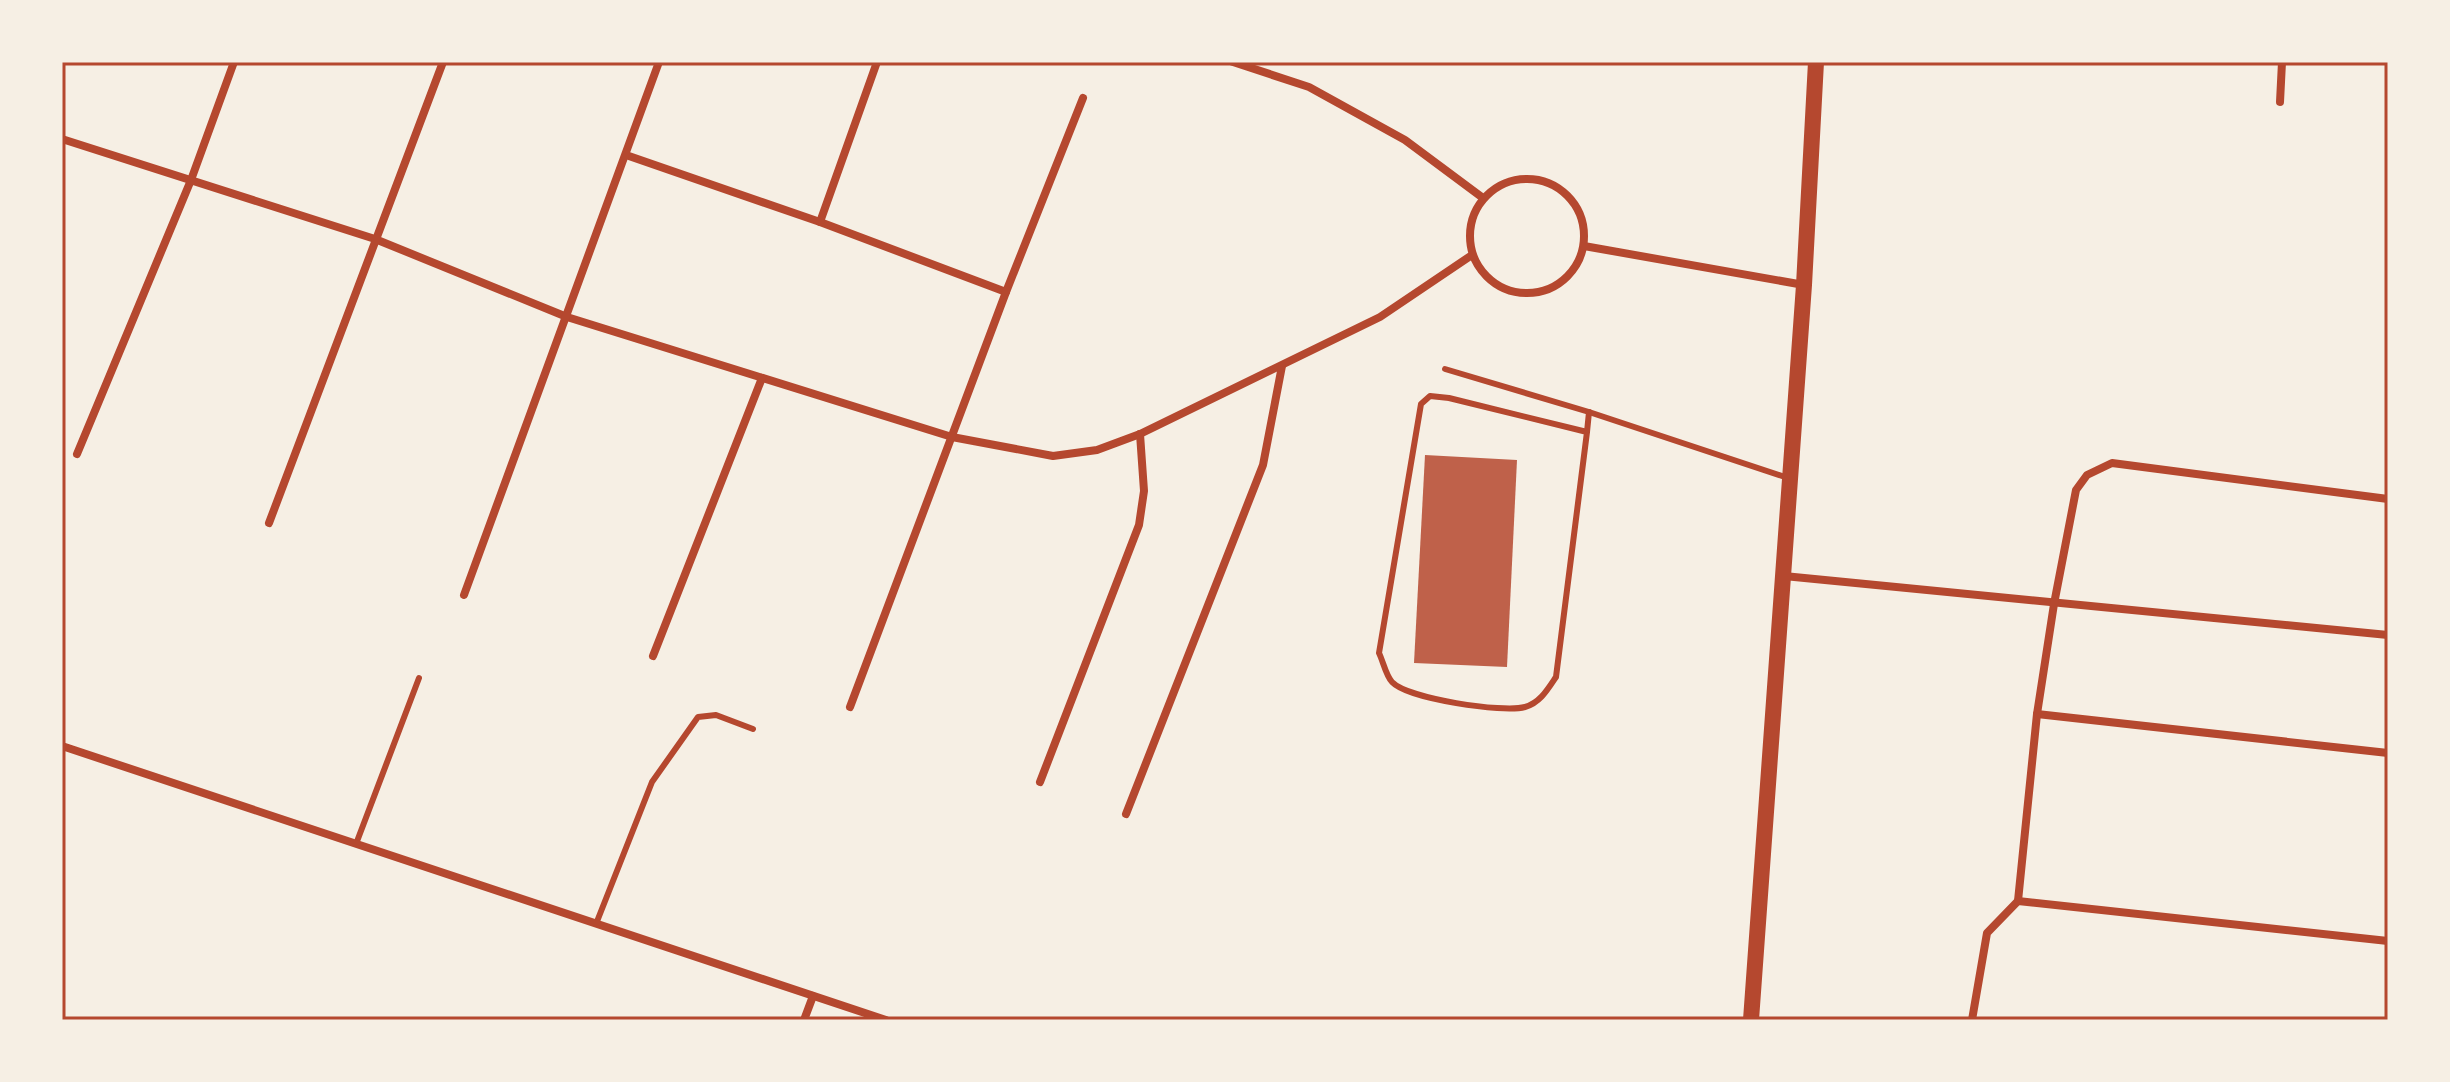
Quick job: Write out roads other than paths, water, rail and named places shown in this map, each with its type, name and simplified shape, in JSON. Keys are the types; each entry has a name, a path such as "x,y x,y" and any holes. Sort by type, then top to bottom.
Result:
{"main road":[{"path":"1751,1020 1804,285 1816,62"}],"street":[{"path":"77,454 191,180 234,62"},
{"path":"269,523 443,62"},
{"path":"464,595 659,62"},
{"path":"820,222 877,62"},
{"path":"1233,62 1309,87 1405,140 1483,198"},
{"path":"2280,102 2282,62"},
{"path":"850,707 1006,292 1083,98"},
{"path":"62,139 375,239 567,317 952,437 1053,456 1097,450 1140,434 1282,366 1380,317 1472,255"},
{"path":"626,155 820,222 1006,292"},
{"path":"1534,178 1551,183 1567,194 1578,209 1584,227 1584,246 1578,263 1566,278 1550,288 1531,293 1513,292 1496,284 1482,272 1472,255 1469,235 1473,216 1483,198 1497,186 1515,179 1534,178"},
{"path":"1584,246 1804,285"},
{"path":"1126,814 1263,465 1282,366"},
{"path":"653,656 762,378"},
{"path":"1040,782 1139,525 1144,491 1140,434"},
{"path":"1972,1020 1987,933 2018,901 2037,714 2054,604 2076,490 2087,475 2112,463 2388,499"},
{"path":"1782,576 2388,635"},
{"path":"2037,714 2388,753"},
{"path":"62,746 886,1020"},
{"path":"2018,901 2388,941"},
{"path":"804,1020 813,996"}],"lane":[{"path":"1445,369 1589,412 1790,479"},
{"path":"1587,432 1449,398 1430,396 1421,404 1379,653 1392,682 1416,695 1494,709 1526,707 1545,694 1556,677 1587,432 1589,412"},
{"path":"356,844 419,678"},
{"path":"596,924 652,782 698,717 716,715 753,729"}]}
